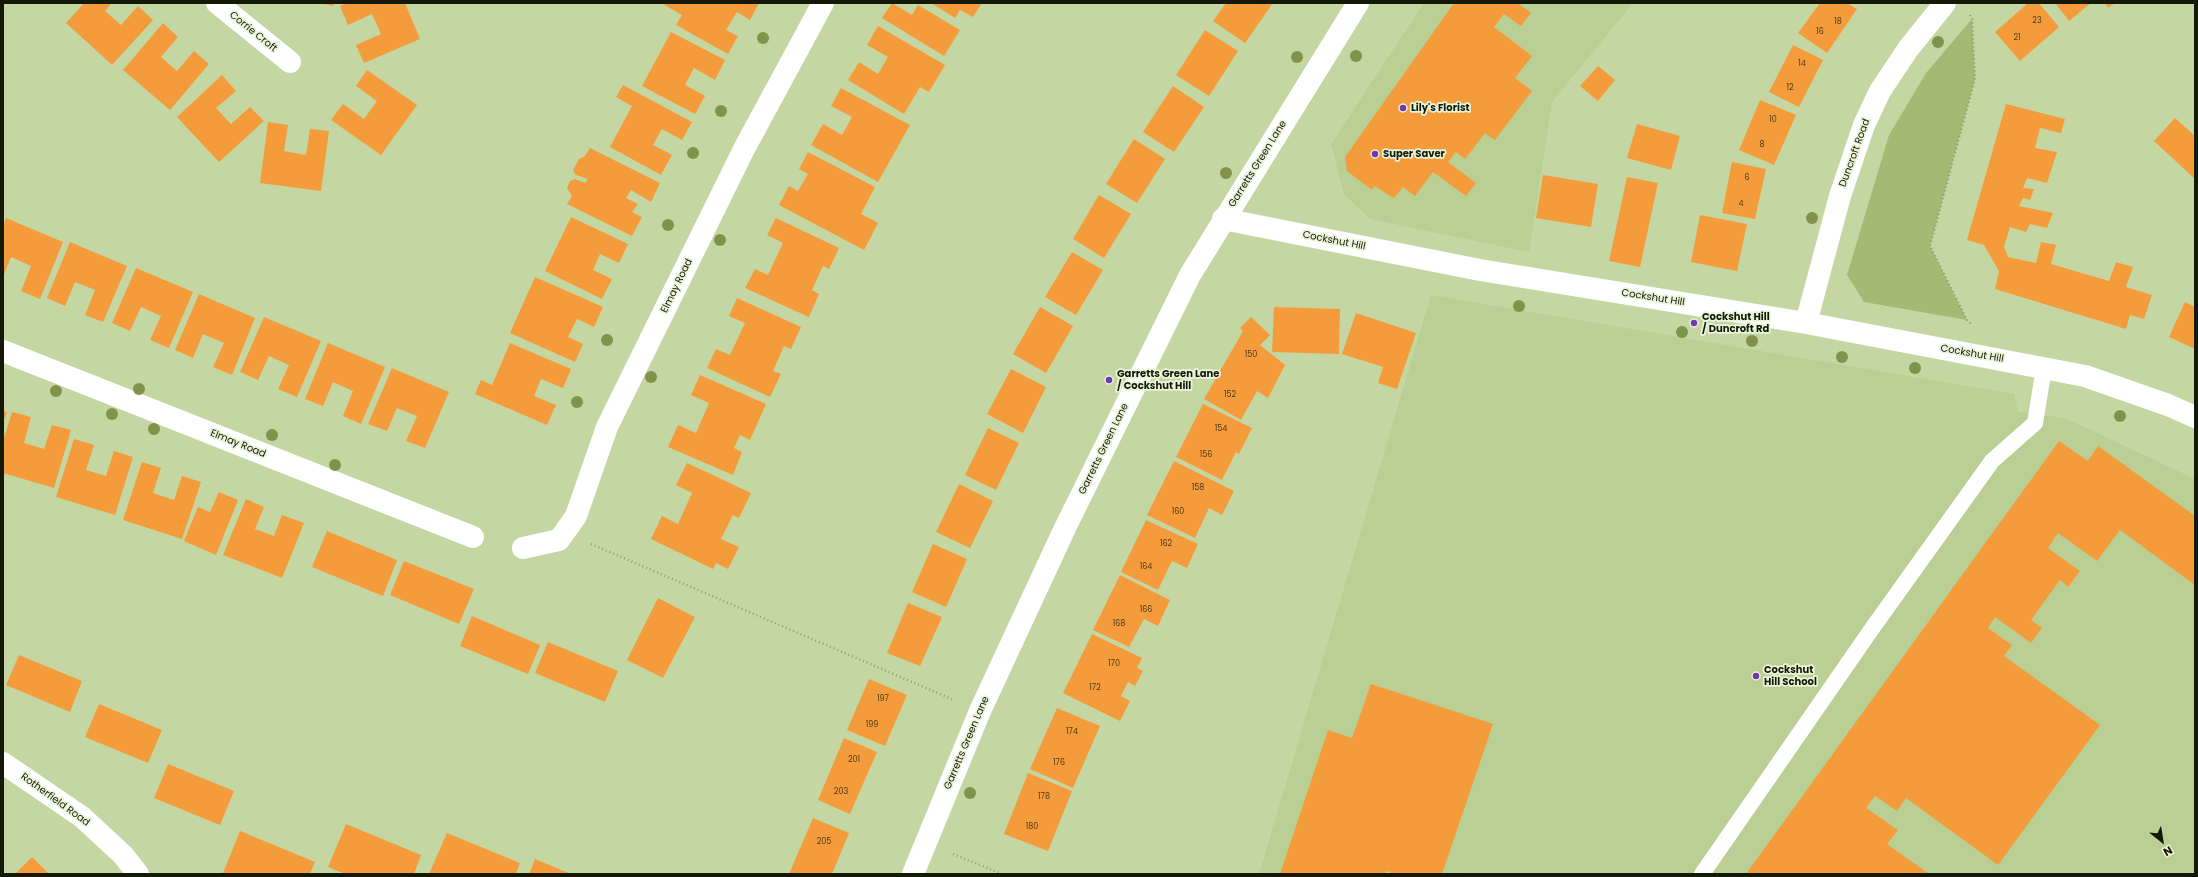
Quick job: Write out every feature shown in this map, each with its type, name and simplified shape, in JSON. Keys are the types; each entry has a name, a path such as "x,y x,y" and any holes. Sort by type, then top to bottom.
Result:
{"street":[{"name":"Corrie Croft","path":"217,3 290,62"},
{"name":"Elmay Road","path":"523,548 559,540 576,516 607,427 744,150 823,3"},
{"name":"Garretts Green Lane","path":"913,874 980,711 1065,528 1190,275 1358,3"},
{"name":"Duncroft Road","path":"1806,323 1840,196 1864,125 1880,91 1908,49 1945,3"},
{"name":"Cockshut Hill","path":"1224,219 1480,270 1806,323 2085,376 2168,405 2195,417"},
{"name":"Elmay Road","path":"3,351 473,536"},
{"name":"Rotherfield Road","path":"3,763 82,817 123,855 138,874"}],"lane":[{"path":"1702,874 1867,636 1992,461 2035,423 2044,368"}],"path":[{"path":"1969,14 1972,19 1975,79 1930,246 1967,320 1977,330"},
{"path":"564,532 980,711"},
{"path":"922,850 949,852 1002,874"}],"shaded area":[{"path":"1424,3 1633,3 1552,102 1529,252 1370,219 1344,194 1331,144"},
{"path":"1972,19 1975,79 1930,246 1967,320 1864,302 1847,275 1889,135 1926,73"},
{"name":"Cockshut Hill School","path":"1431,295 2014,394 2018,412 2065,418 2195,479 2195,874 1259,874"}],"building":[{"path":"84,3 112,3 105,11 121,25 138,6 153,20 112,65 66,23"},
{"path":"319,3 334,3 333,6"},
{"path":"347,3 405,3 420,39 364,63 356,45 381,34 372,14 348,25 340,6"},
{"path":"661,3 759,3 750,20 737,12 726,30 738,36 728,54 676,25 682,15"},
{"path":"892,3 912,15 918,5 960,30 944,56 882,18"},
{"path":"931,3 982,3 973,17 960,10 955,18"},
{"path":"1226,3 1273,3 1245,43 1213,21"},
{"path":"1454,3 1518,3 1531,13 1521,26 1504,14 1494,27 1532,56 1515,78 1532,91 1495,140 1485,133 1465,159 1456,152 1448,162 1476,183 1466,196 1433,172 1415,196 1403,187 1394,198 1374,186 1372,190 1347,171 1345,157"},
{"path":"1820,3 1847,3 1857,9 1827,53 1798,33"},
{"path":"2028,3 2039,3 2059,27 2020,61 1995,32"},
{"path":"2055,3 2091,3 2069,21"},
{"path":"2105,3 2115,3 2108,8"},
{"path":"163,23 178,37 161,57 177,71 194,51 209,64 170,110 123,70"},
{"path":"878,26 945,65 929,92 920,87 904,114 848,80 859,62 878,74 888,57 867,45"},
{"path":"1205,30 1238,51 1209,96 1176,75"},
{"path":"671,32 725,60 715,80 694,68 685,85 705,96 695,114 642,86"},
{"path":"1793,45 1823,60 1799,107 1769,92"},
{"path":"1598,66 1615,80 1598,101 1580,86"},
{"path":"367,70 417,105 381,155 331,120 343,104 364,119 377,101 356,86"},
{"path":"222,75 236,91 216,108 231,124 250,107 264,121 219,162 177,117"},
{"path":"623,85 692,122 682,140 662,129 653,145 672,155 661,175 610,147 632,106 616,97"},
{"path":"1173,86 1204,107 1174,152 1143,132"},
{"path":"841,88 910,125 878,182 811,145 823,124 842,135 852,117 831,106"},
{"path":"1760,100 1796,115 1774,165 1739,150"},
{"path":"2006,104 2065,119 2061,133 2040,128 2035,148 2057,152 2047,183 2027,178 2023,188 2034,189 2030,200 2023,198 2019,206 2053,213 2047,228 2030,224 2026,232 2010,227 2004,247 2008,257 2036,263 2041,242 2056,245 2051,264 2109,281 2116,262 2133,267 2126,287 2152,295 2144,319 2130,315 2126,329 1995,289 1999,271 1984,245 1967,240"},
{"path":"2175,118 2195,136 2195,179 2154,141"},
{"path":"268,122 288,125 284,151 306,155 310,129 329,131 321,191 260,183"},
{"path":"1637,124 1680,136 1671,170 1627,158"},
{"path":"1134,139 1165,159 1137,203 1106,184"},
{"path":"590,148 660,183 651,202 631,190 626,198 638,204 632,212 642,217 632,236 567,204 572,196 567,188 570,181 575,179 585,183 588,179 576,175 573,170 579,159 585,156"},
{"path":"808,152 875,187 861,214 878,223 864,250 779,205 789,186 798,191 808,174 799,169"},
{"path":"1732,162 1766,169 1755,219 1722,213"},
{"path":"1543,175 1598,184 1591,227 1536,218"},
{"path":"1627,177 1658,183 1640,267 1609,261"},
{"path":"1099,195 1131,214 1104,258 1073,239"},
{"path":"1700,215 1747,224 1737,271 1691,262"},
{"path":"571,217 628,244 619,263 600,254 593,270 612,279 602,299 545,271"},
{"path":"6,218 63,242 40,299 21,291 31,266 11,257 3,277 3,226"},
{"path":"776,218 839,248 829,269 823,266 812,290 819,294 809,317 745,288 755,269 768,275 783,243 767,235"},
{"path":"70,242 127,266 103,322 85,315 95,290 75,282 65,306 47,298"},
{"path":"1072,252 1103,270 1076,315 1045,297"},
{"path":"136,268 193,292 169,348 150,340 161,316 141,307 130,331 112,323"},
{"path":"535,277 603,307 594,327 577,319 568,337 583,344 575,362 510,333"},
{"path":"199,294 255,318 232,375 213,367 224,343 203,334 193,358 175,350"},
{"path":"737,298 801,327 791,349 784,346 773,371 781,374 770,397 707,368 716,349 730,355 745,323 729,316"},
{"path":"2185,302 2195,307 2195,349 2169,337"},
{"path":"1040,307 1073,326 1046,373 1013,354"},
{"path":"1274,307 1340,309 1339,354 1272,352"},
{"path":"1356,313 1416,333 1397,389 1378,383 1383,367 1342,354"},
{"path":"264,317 321,341 297,397 278,389 289,365 269,356 258,380 240,372"},
{"path":"1251,317 1270,335 1260,345 1285,365 1268,398 1257,391 1241,420 1204,399 1243,331 1240,328"},
{"path":"328,343 385,367 361,424 343,416 353,391 333,382 323,406 305,399"},
{"path":"510,343 571,369 563,388 541,379 534,396 556,405 547,425 475,394 481,380 492,385"},
{"path":"392,368 449,392 425,448 406,441 417,416 397,408 387,431 368,424"},
{"path":"1011,369 1046,387 1023,433 987,414"},
{"path":"700,375 766,404 750,440 740,435 734,448 742,452 733,475 668,447 678,425 696,433 709,403 691,395"},
{"path":"1203,404 1252,428 1239,454 1236,452 1222,480 1176,457"},
{"path":"3,411 7,412 3,423"},
{"path":"12,412 31,417 24,443 44,449 52,425 71,430 54,488 3,473 3,441"},
{"path":"988,428 1019,443 996,490 965,475"},
{"path":"74,439 94,445 86,470 106,476 114,451 133,457 115,515 56,497"},
{"path":"2059,441 2088,461 2098,446 2195,516 2195,585 2120,530 2097,561 2058,533 2048,548 2080,571 2068,587 2060,580 2031,620 2042,628 2031,643 1995,617 1988,628 2012,645 2004,656 2100,725 1998,865 1906,798 1897,811 1875,796 1866,808 1898,830 1887,844 1929,874 1746,874"},
{"path":"1174,461 1234,491 1222,515 1209,508 1195,538 1147,515"},
{"path":"142,462 161,468 153,493 174,500 182,476 201,482 182,539 123,520"},
{"path":"687,463 751,493 739,518 733,515 721,539 739,547 728,569 716,563 713,569 651,539 662,516 678,524 692,493 676,485"},
{"path":"959,484 993,501 970,548 936,532"},
{"path":"219,492 238,500 216,555 184,541 198,507 210,512"},
{"path":"246,499 264,507 255,529 274,536 282,515 304,523 282,578 223,555"},
{"path":"1146,520 1198,544 1187,568 1172,561 1158,590 1121,572"},
{"path":"327,531 397,560 383,596 312,567"},
{"path":"933,544 967,559 946,607 912,592"},
{"path":"404,561 474,589 459,624 390,595"},
{"path":"1120,575 1170,600 1158,626 1144,619 1129,647 1093,630"},
{"path":"658,598 695,617 663,678 627,660"},
{"path":"908,603 942,617 920,666 887,653"},
{"path":"472,616 540,645 528,674 460,646"},
{"path":"1092,634 1142,658 1137,668 1143,671 1135,686 1128,682 1121,696 1130,701 1120,721 1063,693"},
{"path":"548,642 618,671 605,702 535,673"},
{"path":"19,655 82,681 70,712 6,685"},
{"path":"869,679 907,695 885,746 847,730"},
{"path":"1371,684 1493,724 1442,874 1396,874 1386,871 1385,874 1280,874 1328,730 1352,738"},
{"path":"99,704 162,730 148,763 85,737"},
{"path":"1057,708 1100,726 1073,788 1030,769"},
{"path":"844,738 877,752 850,814 818,800"},
{"path":"168,764 234,791 220,825 154,798"},
{"path":"1028,773 1072,791 1048,851 1004,834"},
{"path":"813,818 849,833 832,874 789,874"},
{"path":"346,824 421,855 414,874 345,874 328,867"},
{"path":"240,831 315,862 310,874 223,873"},
{"path":"447,833 520,863 516,874 429,874"},
{"path":"32,857 49,874 15,874"},
{"path":"535,859 571,874 529,874"}],"place":[{"name":"Lily's Florist","path":"1403,108"},
{"name":"Super Saver","path":"1375,154"},
{"name":"Cockshut Hill / Duncroft Rd","path":"1694,323"},
{"name":"Garretts Green Lane / Cockshut Hill","path":"1109,380"},
{"name":"Cockshut Hill School","path":"1756,676"}]}
